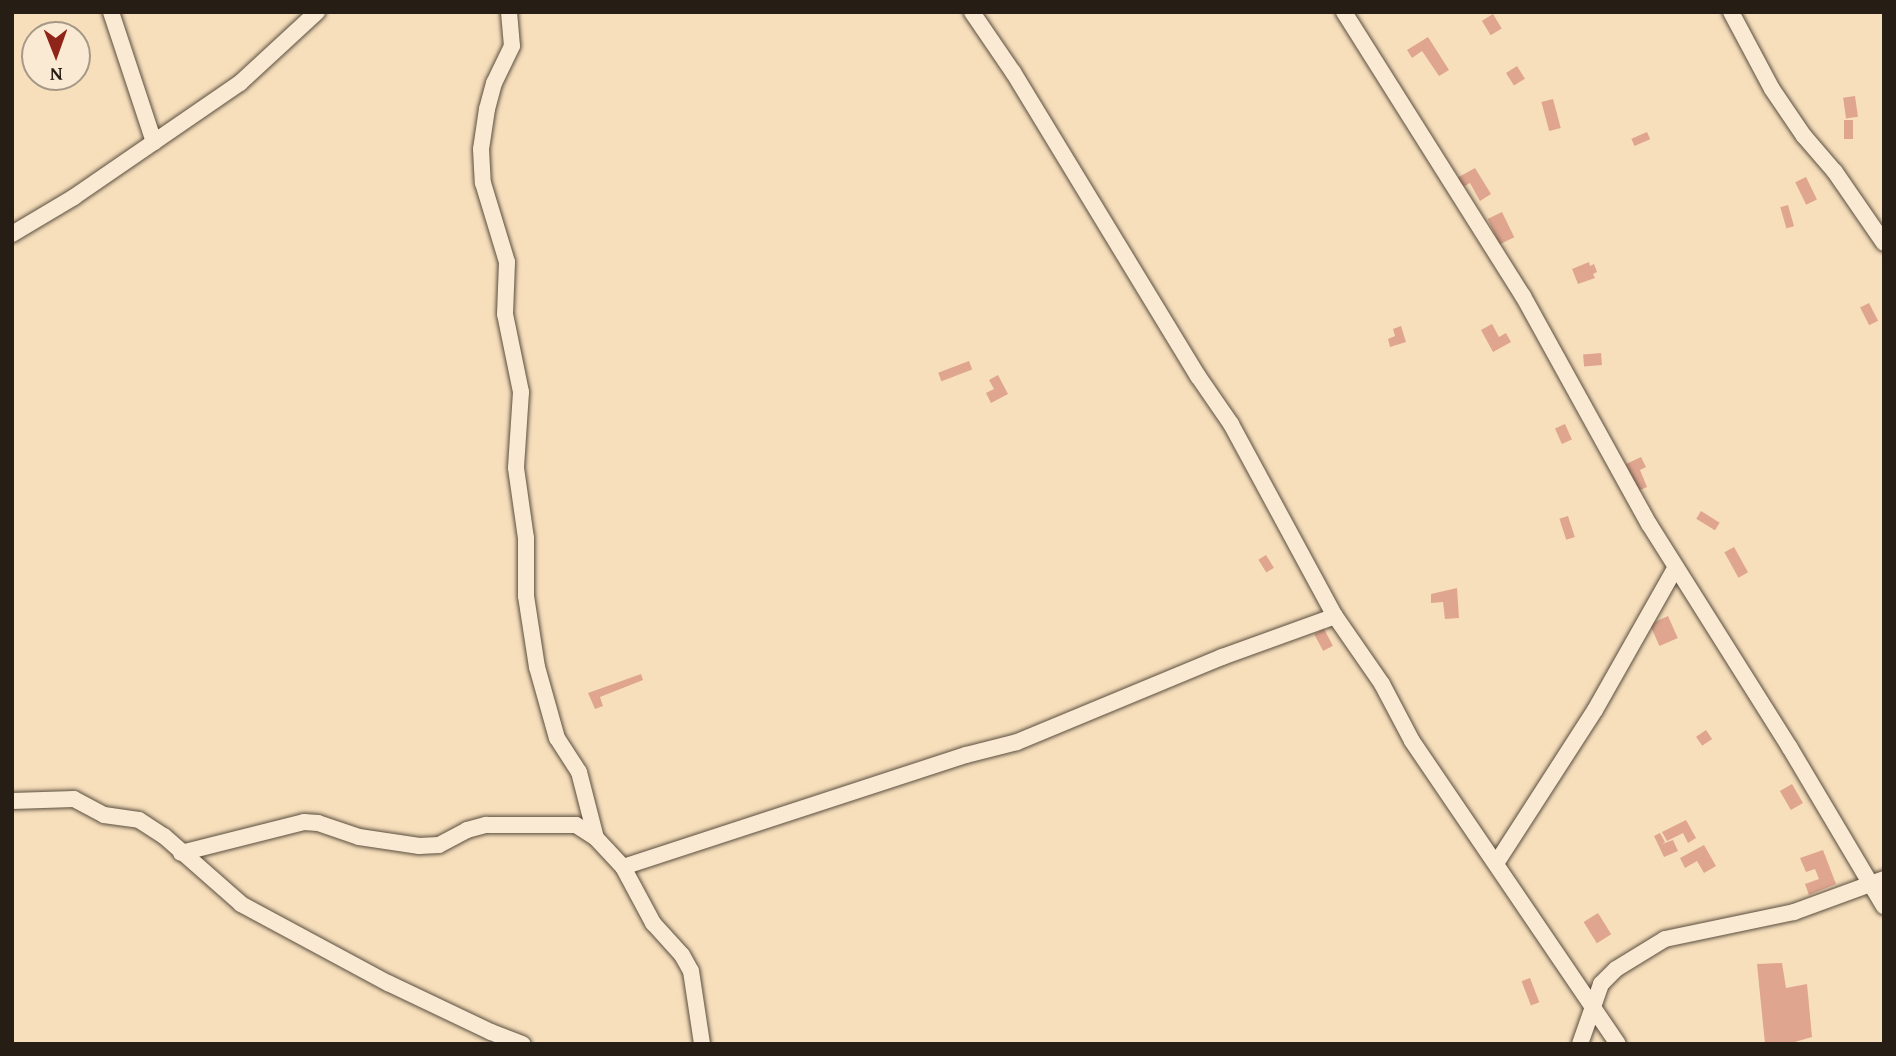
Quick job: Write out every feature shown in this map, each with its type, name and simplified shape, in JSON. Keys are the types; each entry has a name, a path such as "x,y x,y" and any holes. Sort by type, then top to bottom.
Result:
{"street":[{"path":"111,12 154,142"},
{"path":"12,233 240,83 317,12"},
{"path":"509,12 512,46 494,83 481,149 483,183 507,262 505,313 520,392 517,478 526,538 526,596 537,667 557,738 579,772 596,838"},
{"path":"972,12 1013,72 1198,376 1231,424 1335,617 1382,684 1412,741 1497,862 1618,1044"},
{"path":"1344,12 1523,296 1631,492 1676,567 1878,881 1884,906"},
{"path":"1731,12 1772,89 1804,136 1835,172 1884,243"},
{"path":"1497,862 1615,678 1676,567"},
{"path":"623,867 966,755 1017,742 1222,657 1335,617"},
{"path":"558,824 584,806 586,798"},
{"path":"12,801 74,799 104,815 139,820 164,836 241,904 388,983 491,1032 523,1044"},
{"path":"181,853 304,822 359,837 433,846 476,827 576,825 596,838 623,867 653,923 682,955 691,971 702,1044"},
{"path":"1580,1044 1601,984 1616,969 1665,939 1691,931 1794,912 1878,881"}],"building":[{"path":"1493,14 1502,29 1491,35 1482,21"},
{"path":"1428,37 1449,70 1439,76 1422,51 1412,58 1407,50"},
{"path":"1517,66 1525,79 1514,86 1506,73"},
{"path":"1855,96 1858,117 1846,118 1843,98"},
{"path":"1553,99 1561,128 1549,131 1541,102"},
{"path":"1844,120 1853,120 1853,139 1844,139"},
{"path":"1647,132 1650,139 1634,146 1631,139"},
{"path":"1475,168 1491,194 1480,201 1470,183 1463,187 1457,178"},
{"path":"1806,177 1817,199 1806,205 1795,182"},
{"path":"1788,205 1794,226 1786,228 1780,207"},
{"path":"1502,212 1514,237 1500,244 1488,219"},
{"path":"1589,262 1590,266 1594,264 1597,272 1593,274 1595,278 1578,284 1572,269"},
{"path":"1869,303 1878,321 1869,325 1860,308"},
{"path":"1492,324 1499,337 1506,333 1511,342 1493,352 1481,330"},
{"path":"1401,326 1406,342 1390,347 1388,339 1395,336 1393,329"},
{"path":"1601,353 1602,365 1584,367 1583,355"},
{"path":"969,361 972,369 941,381 938,373"},
{"path":"998,375 1008,394 991,403 986,393 994,389 989,380"},
{"path":"1565,424 1572,440 1562,444 1555,428"},
{"path":"1641,457 1646,467 1640,470 1647,487 1638,491 1626,464"},
{"path":"1701,511 1720,523 1715,530 1696,519"},
{"path":"1568,516 1575,537 1566,540 1559,519"},
{"path":"1734,547 1748,572 1738,578 1724,552"},
{"path":"1266,555 1274,568 1266,572 1258,560"},
{"path":"1457,588 1459,618 1445,619 1443,602 1431,603 1431,594"},
{"path":"1668,616 1678,638 1659,646 1650,624"},
{"path":"1324,629 1333,646 1323,651 1314,634"},
{"path":"641,674 643,680 600,697 603,706 595,709 588,693"},
{"path":"1706,730 1712,739 1702,746 1696,737"},
{"path":"1792,784 1803,803 1791,810 1780,791"},
{"path":"1686,820 1696,838 1688,843 1683,833 1667,841 1662,832"},
{"path":"1660,833 1665,842 1662,844 1673,840 1678,851 1664,857 1654,836"},
{"path":"1704,845 1716,866 1704,873 1697,861 1685,868 1680,858"},
{"path":"1823,850 1836,884 1809,895 1805,884 1819,879 1815,869 1806,872 1800,858"},
{"path":"1598,913 1611,934 1597,943 1584,922"},
{"path":"1782,963 1786,988 1807,984 1812,1037 1788,1044 1765,1044 1757,964"},
{"path":"1530,978 1539,1002 1531,1005 1522,981"}]}
